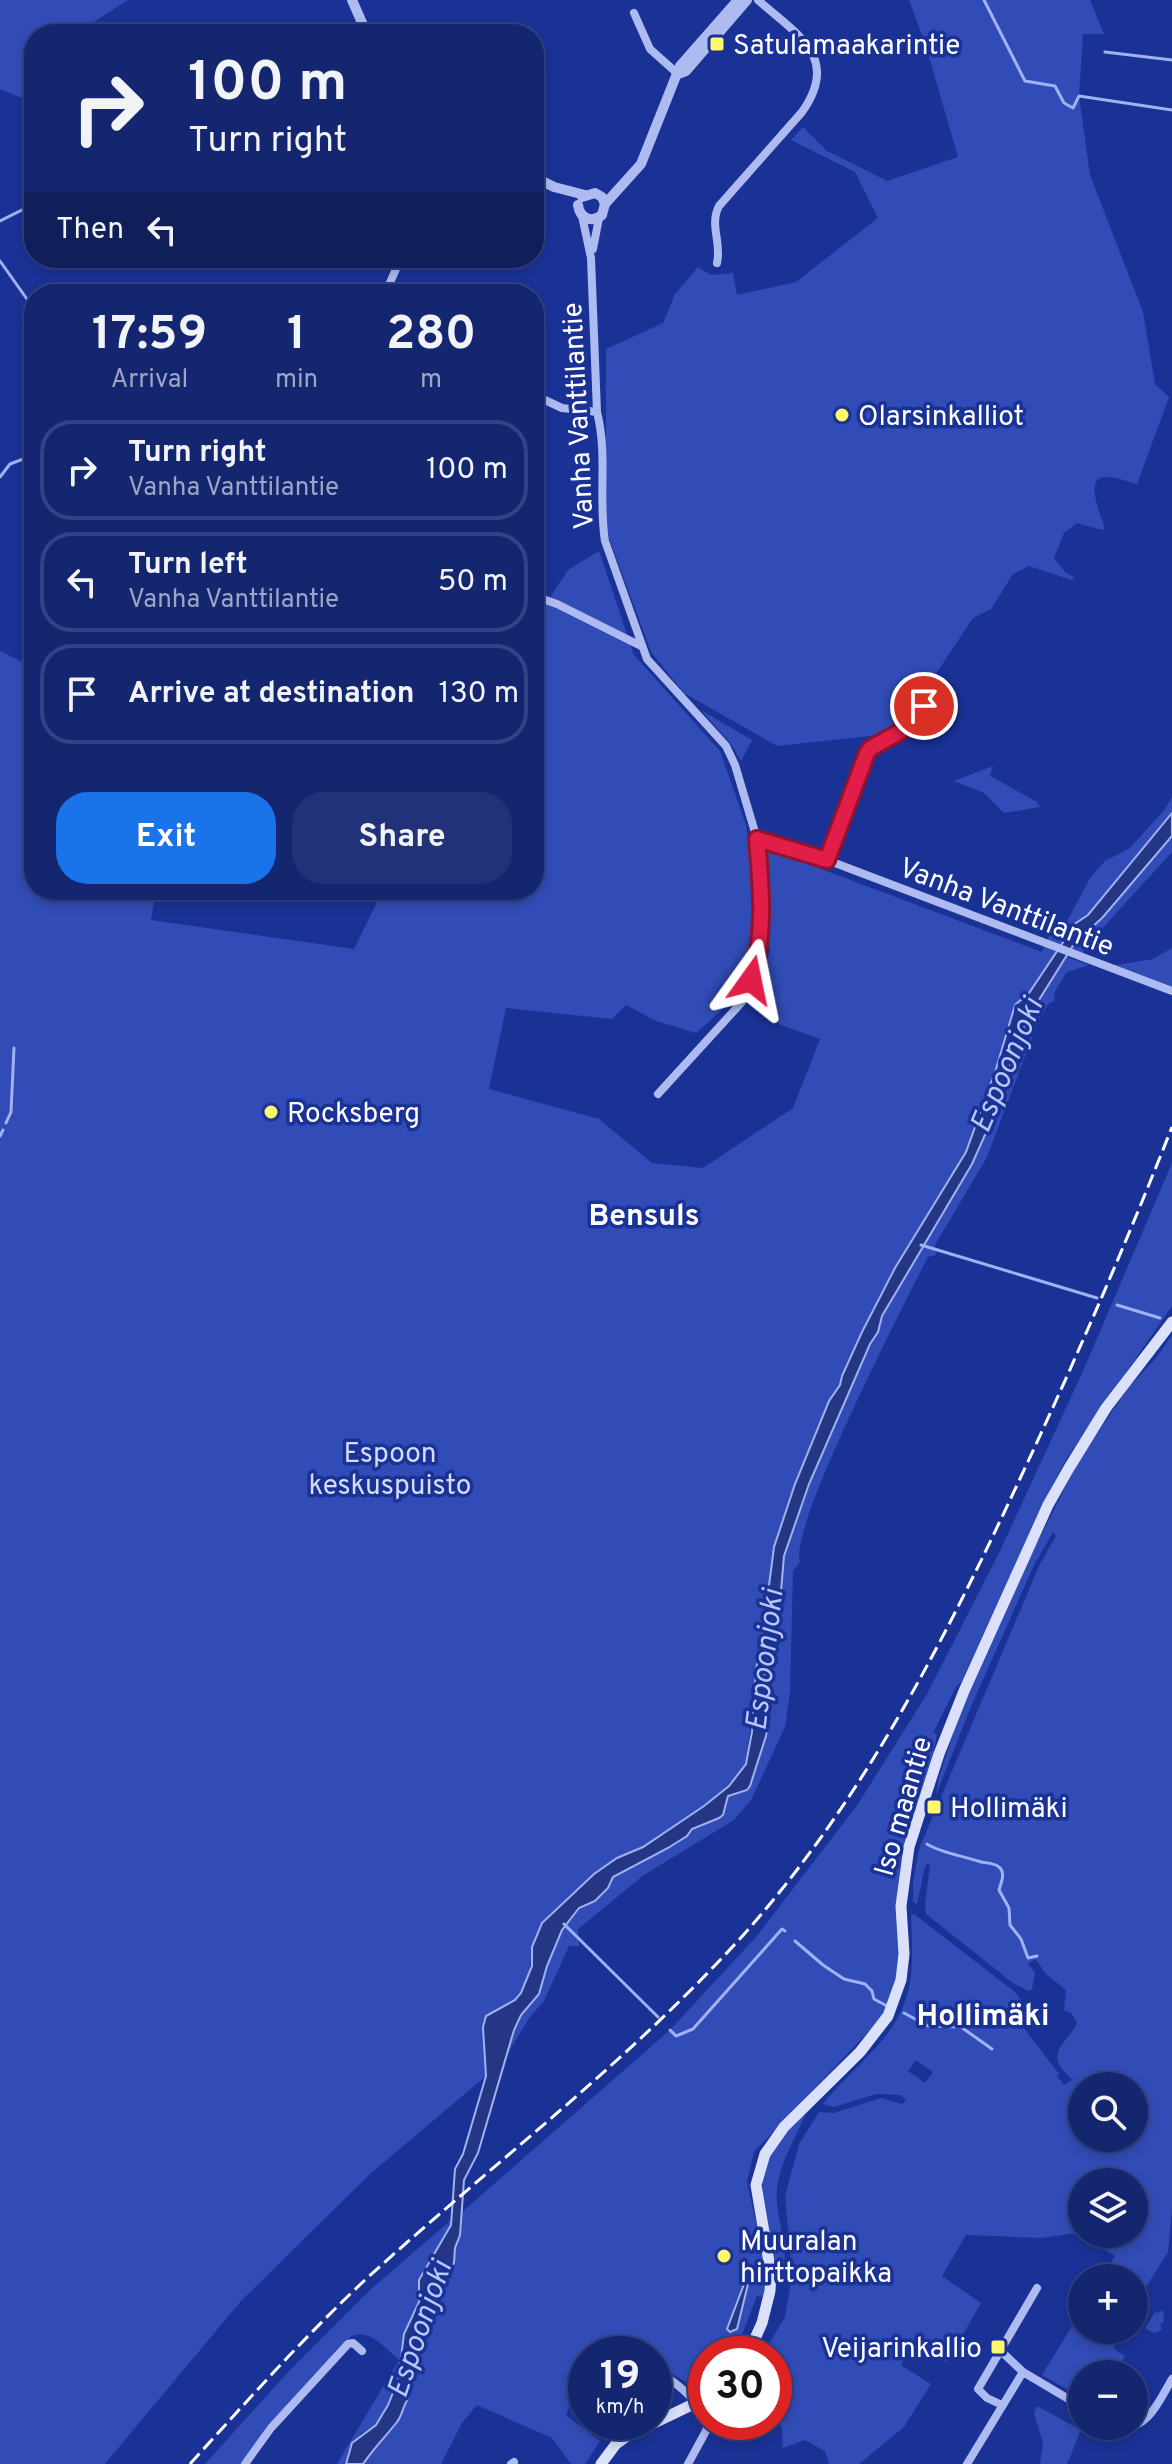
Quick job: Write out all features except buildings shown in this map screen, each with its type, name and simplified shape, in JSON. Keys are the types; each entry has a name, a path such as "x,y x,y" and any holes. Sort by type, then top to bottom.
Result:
{"main road":[{"name":"Iso maantie","path":"756,2336 770,2291 768,2254 756,2185 765,2154 784,2127 860,2052 888,2016 901,1980 904,1954 901,1906 909,1847 939,1754 964,1691 1048,1505 1106,1408 1172,1322"},
{"path":"601,2464 616,2444 627,2436 688,2408"}],"street":[{"path":"352,0 362,24"},
{"path":"602,199 641,164 680,66 738,0"},
{"path":"678,74 686,71 747,0"},
{"path":"717,263 720,250 714,215 802,112 814,96 819,79 817,65 807,44 758,0"},
{"path":"634,13 650,49 678,74"},
{"path":"544,182 602,199"},
{"path":"554,187 590,220 599,218 604,212 602,199"},
{"path":"580,210 585,195"},
{"name":"Vanha Vanttilantie","path":"580,210 591,258 605,541 647,659 726,746 735,765 757,839 827,860 1172,991"},
{"name":"Vanha Vanttilantie","path":"591,258 599,218"},
{"path":"389,284 396,269"},
{"path":"544,400 562,408 597,412"},
{"path":"544,599 641,646"},
{"path":"827,860 867,753 903,730 924,706"},
{"path":"658,1094 742,1002 751,980 760,938 757,839"},
{"path":"1002,2405 987,2398 978,2389 1037,2288"},
{"path":"245,2464 279,2418 348,2344 353,2343 362,2351"},
{"path":"1001,2351 1023,2372 1068,2399"},
{"path":"967,2464 1023,2372"},
{"path":"1148,2418 1172,2379"},
{"path":"688,2464 701,2440"}],"green space":[{"path":"0,0 128,0 91,24 24,24 24,99 0,89"},
{"path":"909,0 1090,0 1104,34 1083,34 1079,96 1090,175 1143,312 1155,384 1169,397 1137,484 1105,477 1095,484 1105,528 1102,530 1077,523 1064,533 1054,558 1065,572 1075,578 1071,580 1029,566 1013,574 991,609 973,618 918,701 895,727 879,735 777,746 684,693 651,652 609,538 606,520 606,349 663,323 675,294 698,267 711,275 733,273 737,295 796,282 878,218 855,172 791,140 803,127 827,151 887,181 958,157 925,43"},
{"name":"Espoon keskuspuisto","path":"599,551 634,655 720,751 746,825 754,896 752,947 732,1001 696,1033 656,1021 626,1005 612,1019 506,1008 489,1089 599,1119 652,1163 703,1168 793,1108 820,1039 781,1025 764,1011 759,987 770,950 766,935 767,853 776,852 1042,952 1050,934 1060,929 1070,916 1090,878 1105,861 1130,848 1172,797 1172,813 1088,915 1076,923 1029,993 1015,1005 966,1152 895,1268 862,1332 840,1385 829,1401 795,1484 774,1547 746,1764 697,1813 651,1842 610,1862 546,1919 535,1937 523,1989 514,2001 486,2016 483,2022 486,2076 369,2175 241,2301 105,2464 0,2464 0,651 24,663 24,900 154,900 151,920 354,949 378,900 544,900 544,605 568,570"},
{"path":"701,710 752,740 741,761 731,744"},
{"path":"993,766 990,776 1037,802 1040,807 1004,813 984,793 954,781"},
{"path":"1172,836 1172,852 1088,944 1081,956 1070,952 1074,944 1103,917"},
{"path":"1172,948 1172,988 1112,966 1153,959"},
{"path":"1067,957 1089,965 1067,972 1055,991 1054,1001 1049,1003 1038,1022 987,1157 935,1245 936,1255 928,1257 897,1318 851,1413 812,1506 801,1541 800,1562 793,1571 790,1693 785,1727 751,1800 734,1820 644,1875 578,1929 579,1946 569,1946 544,2001 529,2018 505,2058 521,2015 534,2001 562,1930 579,1908 595,1901 608,1888 612,1877 668,1848 692,1829 719,1818 723,1815 728,1796 750,1786 769,1720 764,1675 777,1637 784,1556 809,1484 878,1332 882,1316 972,1164 1004,1087 1021,1033"},
{"path":"1172,1163 1172,1306 1067,1458 1043,1503 961,1683 957,1685 933,1733 937,1734 934,1749 900,1867 899,1949 894,1988 887,2007 873,2027 754,2152 747,2182 767,2273 764,2297 757,2296 741,2336 688,2336 688,2383 672,2374 672,2336 568,2336 568,2440 600,2441 585,2464 571,2464 552,2438 477,2405 462,2423 441,2464 363,2464 395,2425 408,2399 438,2287 454,2263 462,2212 670,2030 756,1937 858,1804 927,1694 999,1553 1083,1371"},
{"path":"1172,1335 1172,2209 1168,2252 1148,2284 1148,2264 1110,2264 1115,2256 1102,2248 1148,2248 1148,2168 1068,2168 1068,2234 1041,2238 966,2235 942,2276 981,2303 947,2362 914,2341 901,2365 931,2384 904,2427 859,2464 829,2464 825,2451 805,2440 783,2448 783,2440 792,2440 792,2336 774,2336 785,2317 792,2274 785,2196 799,2144 819,2112 834,2113 881,2098 902,2104 906,2101 901,2095 876,2094 834,2107 823,2104 882,2041 902,2009 911,1977 911,1915 914,1914 1015,1992 1024,2004 1021,2024 1064,2085 1068,2082 1068,2152 1148,2152 1148,2072 1068,2072 1068,2075 1057,2058 1060,2047 1077,2022 1071,2013 1064,2010 1066,1990 1047,1975 1035,1959 1028,1964 1035,1973 1032,1989 1029,1991 1013,1983 926,1914 930,1865 925,1867 917,1904 913,1902 919,1849 1039,1566 1056,1536 1053,1532 1034,1565 970,1709 936,1795 965,1699 1027,1563 1078,1462 1128,1388","holes":["916,2060 933,2072 925,2083 908,2071"]},
{"path":"806,2113 785,2159 777,2190 785,2257 780,2278 776,2273 765,2217 764,2173 774,2147"},
{"path":"451,2220 449,2233 437,2248 418,2286 419,2302 401,2346 399,2380 376,2425 362,2433 348,2451 346,2464 337,2464 399,2360 372,2337 365,2335 352,2336 269,2426 242,2464 205,2464 290,2370 370,2290"},
{"path":"1163,2310 1164,2321 1160,2325 1162,2330 1154,2333 1148,2330 1148,2323 1155,2312"},
{"path":"1068,2333 1068,2344 1114,2344 1114,2349 1125,2356 1123,2360 1068,2360 1068,2390 1042,2375"},
{"path":"1037,2406 1068,2423 1068,2440 1077,2440 1067,2464 1040,2464 1043,2443 1034,2413"}],"water":[{"name":"Espoonjoki","path":"1172,813 1172,836 1103,917 1074,944 1032,1011 972,1164 882,1316 878,1332 809,1484 784,1556 777,1637 764,1675 769,1720 750,1786 747,1790 728,1796 723,1815 719,1818 692,1829 668,1848 613,1877 608,1888 595,1901 579,1908 562,1930 539,1994 521,2015 514,2030 478,2153 464,2180 460,2235 454,2263 438,2287 408,2399 399,2420 363,2464 346,2464 352,2443 376,2425 388,2405 398,2380 404,2334 419,2302 419,2280 451,2225 455,2169 463,2154 486,2076 483,2027 486,2016 515,2000 521,1993 532,1966 532,1947 542,1923 594,1874 617,1858 643,1847 704,1806 729,1786 746,1764 774,1547 795,1484 829,1401 840,1385 862,1332 895,1268 966,1152 1015,1005 1029,993 1076,923 1088,915"},
{"path":"746,2279 749,2280 737,2329 730,2332 727,2329"}],"waterway":[{"path":"984,0 1025,81 1055,86 1064,103 1073,108 1079,96 1172,110"},
{"path":"1105,52 1172,60"},
{"path":"0,221 24,209"},
{"path":"0,261 24,295"},
{"path":"0,477 10,464 24,459"},
{"path":"6,1123 11,1112 14,1048"},
{"path":"0,1136 3,1130"},
{"path":"921,1245 1097,1298"},
{"path":"1117,1305 1160,1318"},
{"path":"927,1844 1001,1869 1003,1875 999,1890 1009,1908 1010,1925 1021,1939 1028,1958 1037,1956"},
{"path":"564,1924 658,2017"},
{"path":"670,2030 676,2036 693,2029 782,1929 785,1931"},
{"path":"795,1941 844,1979 865,1984 872,1991 874,1999 887,2006"},
{"path":"904,2013 928,2026 961,2027 992,2049"}],"railway":[{"path":"190,2464 297,2347 365,2280 608,2068 702,1979 746,1932 825,1832 925,1670 983,1557 1094,1315 1172,1127"}],"place":[{"name":"Satulamaakarintie","path":"717,44"},
{"name":"Olarsinkalliot","path":"842,415"},
{"name":"Rocksberg","path":"271,1112"},
{"name":"Hollimäki","path":"934,1807"},
{"name":"Muuralan hirttopaikka","path":"724,2256"},
{"name":"Veijarinkallio","path":"998,2347"}],"district":[{"name":"Bensuls","path":"644,1215"},
{"name":"Hollimäki","path":"983,2015"}],"route":[{"path":"751,980 760,938 757,839 827,860 867,753 903,730 924,706"}]}
